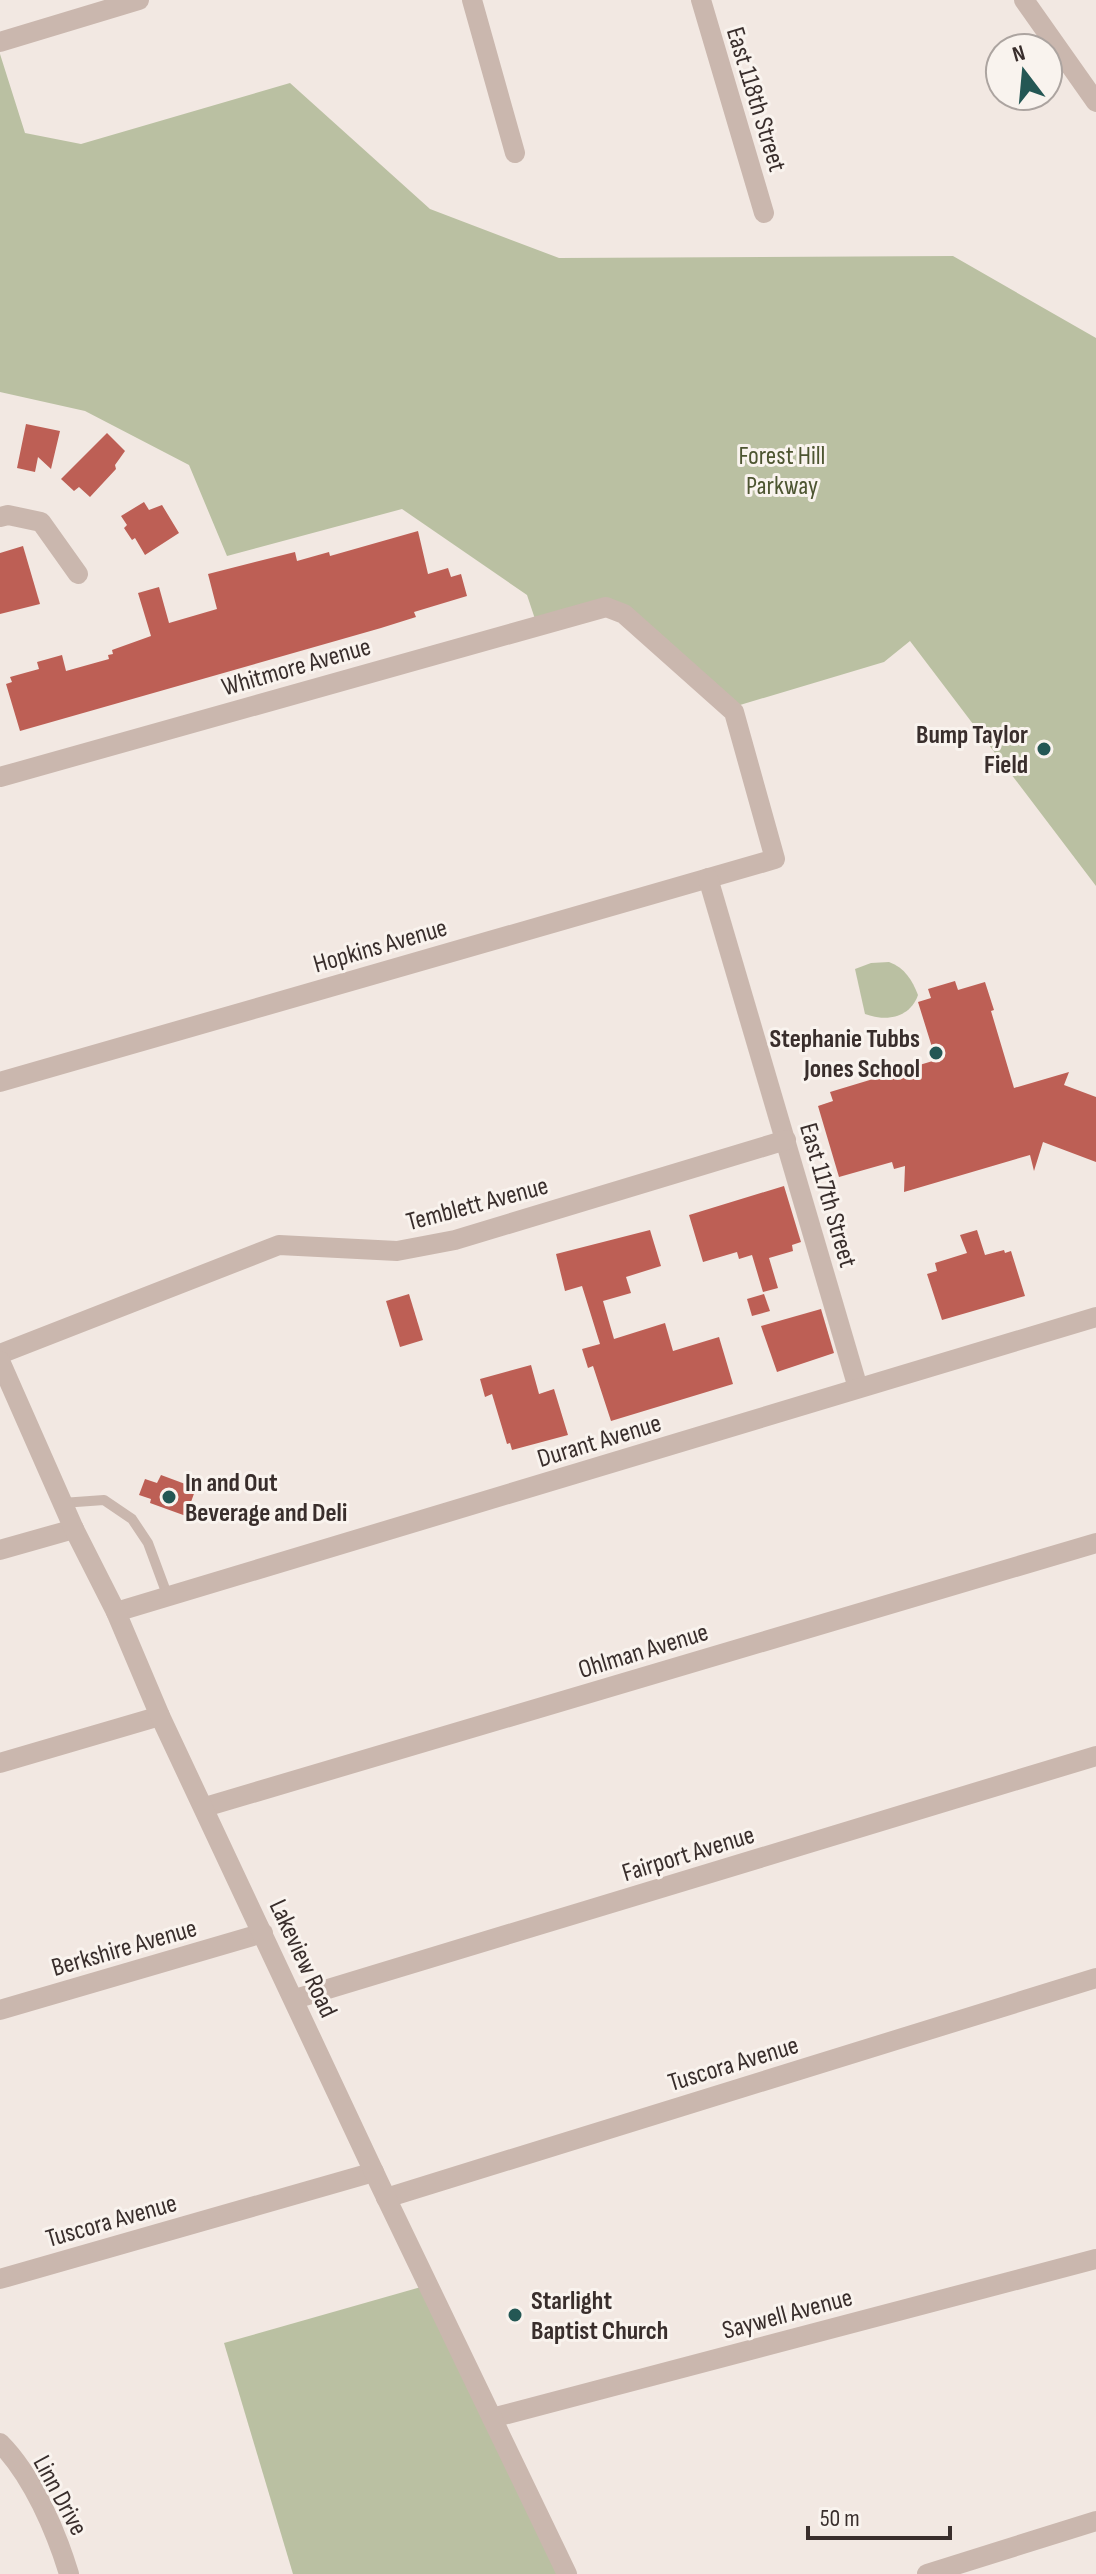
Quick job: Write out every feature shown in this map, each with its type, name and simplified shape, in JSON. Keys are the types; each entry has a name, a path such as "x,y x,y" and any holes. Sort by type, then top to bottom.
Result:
{"street":[{"path":"0,42 139,0"},
{"path":"472,0 515,153"},
{"name":"East 118th Street","path":"701,0 764,213"},
{"path":"1024,0 1096,102"},
{"path":"0,517 8,515 41,522 78,574"},
{"name":"Whitmore Avenue","path":"0,777 606,607 624,614 734,712 775,859"},
{"name":"Hopkins Avenue","path":"0,1082 775,859"},
{"name":"East 117th Street","path":"708,878 858,1388"},
{"name":"Temblett Avenue","path":"0,1354 279,1245 397,1251 455,1240 786,1140"},
{"name":"Durant Avenue","path":"116,1612 1096,1317"},
{"name":"Lakeview Road","path":"0,1361 74,1529 116,1612 160,1716 567,2574"},
{"path":"0,1550 74,1529"},
{"name":"Ohlman Avenue","path":"205,1807 1096,1543"},
{"path":"0,1763 160,1716"},
{"name":"Fairport Avenue","path":"295,1999 1096,1756"},
{"name":"Berkshire Avenue","path":"0,2010 263,1933"},
{"name":"Tuscora Avenue","path":"386,2198 1096,1978"},
{"name":"Tuscora Avenue","path":"0,2279 374,2172"},
{"name":"Saywell Avenue","path":"492,2418 1096,2259"},
{"name":"Linn Drive","path":"0,2443 37,2495 69,2574"},
{"path":"927,2574 1096,2521"}],"lane":[{"path":"62,1503 104,1500 132,1519 148,1543 168,1597"}],"green space":[{"name":"Forest Hill Parkway","path":"0,54 25,133 81,144 290,83 430,209 559,258 953,256 1096,338 1096,886 910,641 884,662 730,708 624,614 537,625 527,595 402,509 227,556 189,465 85,411 0,392"},
{"path":"889,962 907,975 918,995 909,1009 896,1016 881,1018 865,1014 855,969 871,963"},
{"path":"428,2285 567,2574 293,2574 224,2343"}],"building":[{"path":"26,424 60,431 51,469 38,457 35,472 17,468"},
{"path":"107,433 125,451 115,465 116,469 90,497 79,487 74,491 61,479"},
{"path":"144,502 149,510 162,505 179,533 145,555 135,538 132,540 124,528 127,525 121,516"},
{"path":"418,531 428,574 448,568 451,577 461,574 467,596 414,612 416,617 381,628 20,731 6,684 12,682 10,677 39,669 37,662 62,655 66,671 109,659 112,650 151,636 138,593 159,587 169,623 217,609 208,574 295,552 297,561 329,552 330,556"},
{"path":"23,546 40,604 0,614 0,553"},
{"path":"955,981 958,990 985,982 1014,1088 1069,1072 1064,1085 1096,1097 1096,1162 1043,1142 1034,1171 1030,1155 904,1192 905,1166 894,1169 892,1162 839,1177 818,1106 833,1101 830,1092 936,1060 918,1002 931,998 928,989"},
{"path":"784,1186 801,1242 792,1245 793,1251 769,1258 778,1288 763,1292 752,1255 739,1259 737,1252 703,1262 689,1215"},
{"path":"650,1230 661,1266 626,1277 631,1293 603,1301 614,1339 665,1323 673,1351 719,1337 733,1384 611,1421 593,1366 588,1368 582,1349 600,1344 582,1286 565,1291 556,1254"},
{"path":"977,1230 985,1255 1011,1251 1025,1296 942,1320 927,1274 937,1271 935,1263 967,1253 960,1235"},
{"path":"409,1294 423,1340 400,1347 386,1301"},
{"path":"764,1294 770,1311 752,1316 747,1299"},
{"path":"821,1309 834,1353 777,1372 761,1326"},
{"path":"531,1365 539,1394 554,1389 568,1435 512,1450 510,1443 507,1444 492,1394 485,1397 480,1379"},
{"name":"In and Out Beverage and Deli","path":"161,1475 196,1488 186,1516 150,1503 151,1499 139,1495 145,1479 157,1483"}],"place":[{"name":"Bump Taylor Field","path":"1044,749"},
{"name":"Stephanie Tubbs Jones School","path":"936,1053"},
{"name":"In and Out Beverage and Deli","path":"169,1497"},
{"name":"Starlight Baptist Church","path":"515,2315"}]}
